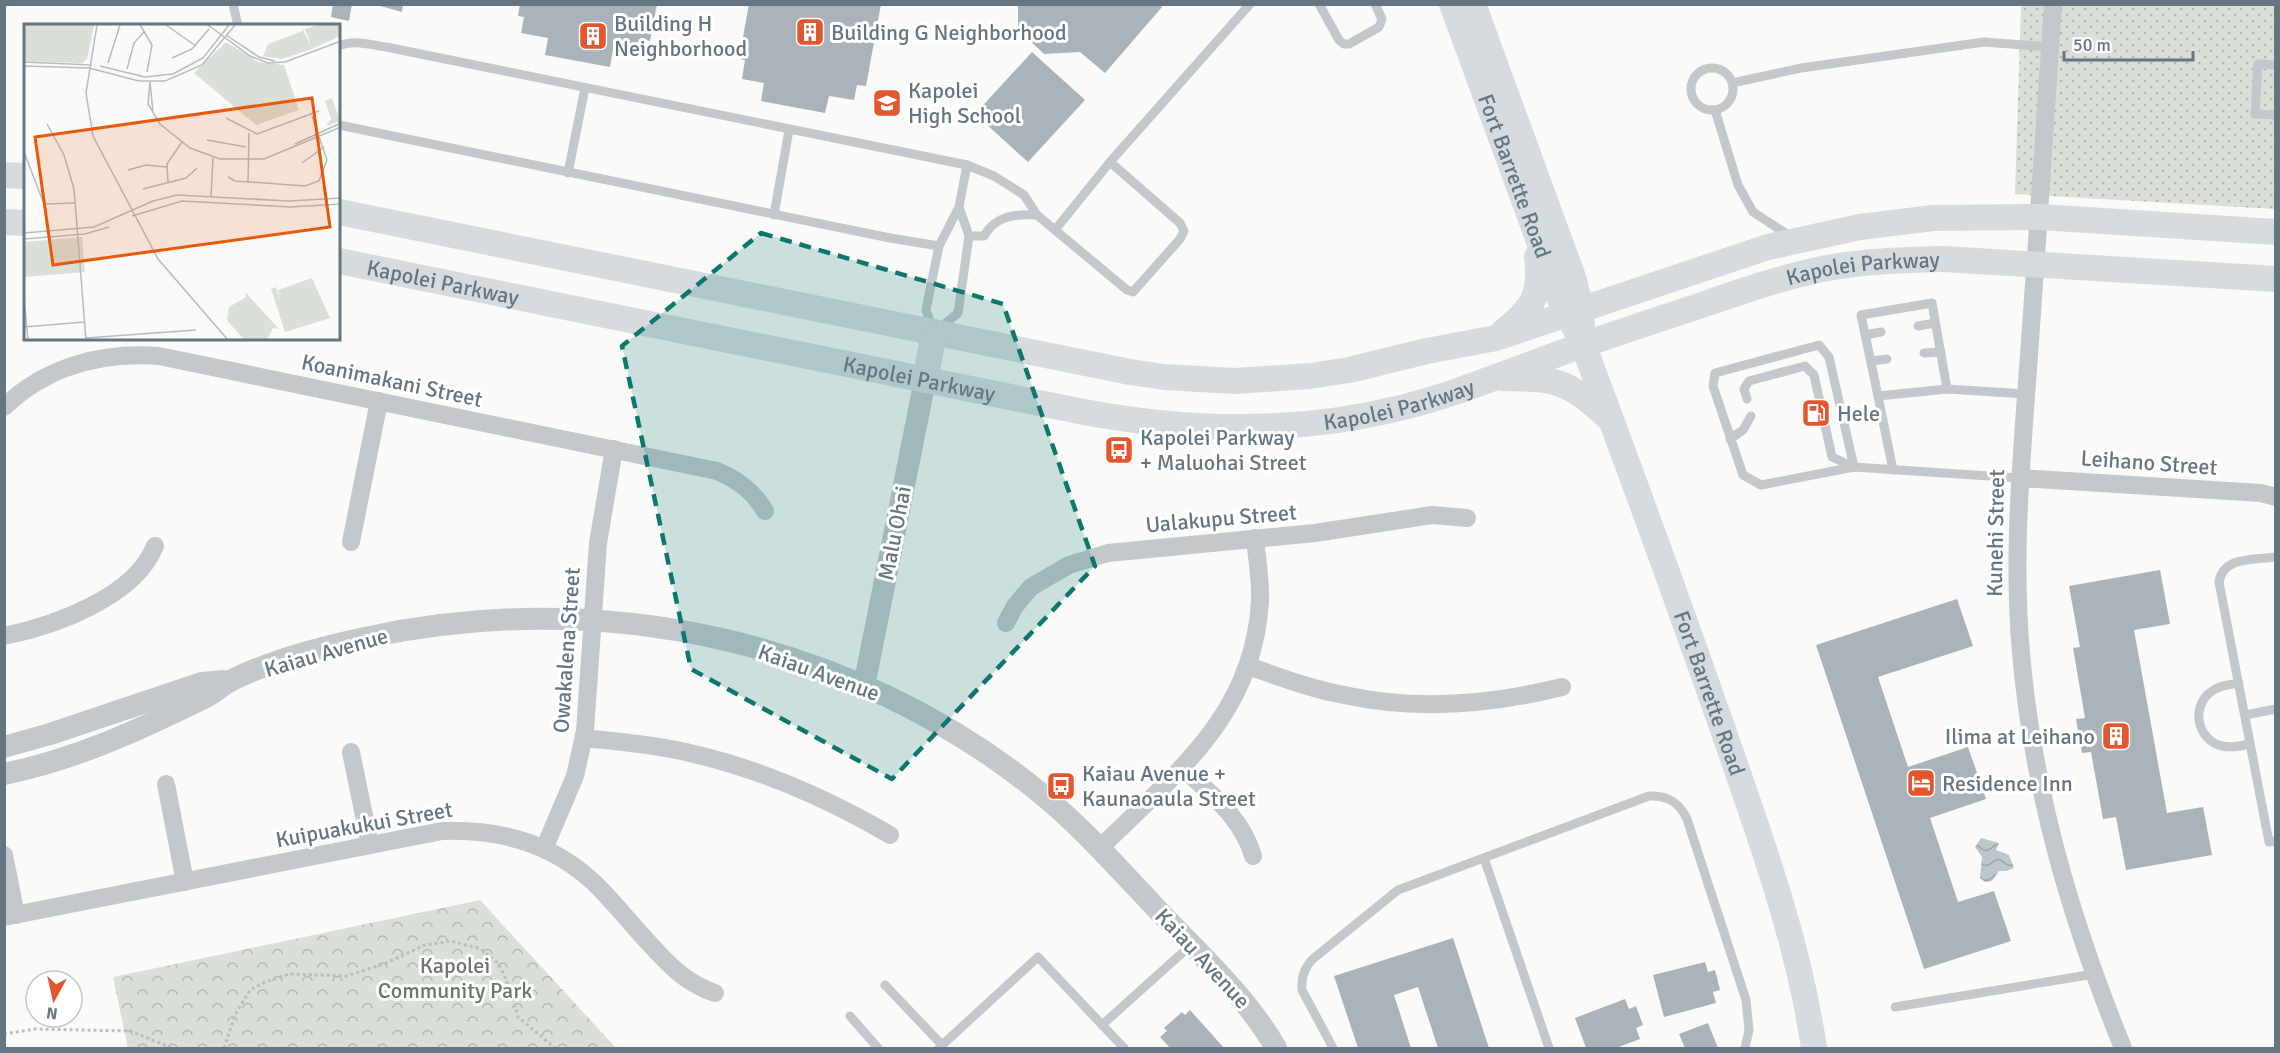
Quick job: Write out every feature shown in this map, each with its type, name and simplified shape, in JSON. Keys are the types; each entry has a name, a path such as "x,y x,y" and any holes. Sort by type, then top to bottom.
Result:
{"main road":[{"name":"Fort Barrette Road","path":"1452,4 1527,208 1574,313 1583,344 1689,632 1763,847 1806,998 1814,1048"},
{"name":"Fort Barrette Road","path":"1473,4 1570,269 1574,313"},
{"path":"4,175 24,176"},
{"path":"1496,338 1522,316 1537,293 1538,264 1527,208"},
{"name":"Kapolei Parkway","path":"340,212 1130,372 1164,377 1235,381 1310,376 1349,370 1427,351 1496,338 1768,248 1860,227 1934,218 2040,217 2276,232"},
{"path":"4,222 24,224"},
{"name":"Kapolei Parkway","path":"340,261 1122,419 1159,425 1236,428 1295,426 1358,417 1441,397 1583,344 1782,278 1825,269 1902,260 1944,259 2276,279"},
{"path":"925,380 934,333"},
{"path":"1491,378 1537,380 1564,385 1588,400 1611,420"}],"street":[{"name":"Kunehi Street","path":"2053,4 2040,217 2019,478 2018,596 2027,710 2051,834 2065,889 2094,974 2123,1048"},
{"name":"Koanimakani Street","path":"4,407 23,391 58,371 97,359 138,355 159,356 614,449 724,474 750,491 765,511"},
{"name":"Malu Ohai","path":"864,686 925,380"},
{"path":"351,542 379,401"},
{"name":"Owakalena Street","path":"544,849 575,776 584,738 597,543 614,449"},
{"name":"Leihano Street","path":"2019,478 2260,493 2276,497"},
{"name":"Ualakupu Street","path":"1006,623 1015,606 1031,588 1088,558 1129,550 1315,533 1432,515 1467,518"},
{"path":"1099,849 1182,767 1220,723 1240,687 1254,644 1260,599 1255,538"},
{"path":"4,636 56,622 99,601 137,575 151,557 155,546"},
{"name":"Kaiau Avenue","path":"4,747 202,683 232,680 317,650 409,629 502,619 593,620 643,624 731,641 813,666 864,686 930,719 1002,764 1069,817 1244,1001 1276,1048"},
{"path":"1248,666 1313,688 1345,696 1411,704 1452,704 1502,700 1562,687"},
{"name":"Kaiau Avenue","path":"4,774 61,761 106,744 207,697 232,680"},
{"path":"584,738 674,750 747,769 823,799 890,835"},
{"path":"351,752 370,845"},
{"path":"1182,767 1234,818 1245,835 1253,856"},
{"path":"166,784 185,882"},
{"name":"Kuipuakukui Street","path":"10,916 442,831 463,830 503,834 544,849 589,878 675,972 693,985 715,993"},
{"path":"4,855 10,916"}],"lane":[{"path":"233,4 238,24"},
{"path":"1055,231 1110,162 1250,4"},
{"path":"1319,4 1339,40 1344,44 1349,44 1379,27 1382,19 1375,4"},
{"path":"340,46 358,42 968,165 994,176 1024,195 1037,215 1127,291 1133,292 1180,239 1184,231 1180,223 1110,162"},
{"path":"1732,83 1802,68 1984,42 2050,46"},
{"path":"2276,65 2258,64 2255,114 2276,115"},
{"path":"1717,69 1724,72 1732,83 1728,104 1715,110 1702,108 1691,92 1694,79 1704,70 1717,69"},
{"path":"567,173 585,87"},
{"path":"1715,110 1738,185 1753,212 1798,241"},
{"path":"340,125 774,215 939,246"},
{"path":"774,215 789,130"},
{"path":"960,207 969,236 958,313 934,333 926,310 939,246 960,207 968,165"},
{"path":"969,236 984,236 992,225 1006,216 1037,215"},
{"path":"1893,470 1861,315 1932,303 1947,389"},
{"path":"1918,326 1935,323"},
{"path":"1865,335 1881,332"},
{"path":"1854,467 1829,357 1819,345 1715,373 1713,386 1743,475 1761,485 1854,467 2019,478"},
{"path":"1924,353 1941,352"},
{"path":"1871,361 1887,359"},
{"path":"1747,399 1744,389 1749,381 1806,366 1814,375 1832,457 1854,467"},
{"path":"1878,396 1947,389 2026,394"},
{"path":"1730,439 1743,430 1751,417"},
{"path":"2276,557 2233,563 2220,576 2220,588 2269,842 2276,840"},
{"path":"2239,683 2220,686 2206,695 2199,709 2200,725 2203,733 2216,744 2233,747 2250,744"},
{"path":"2245,715 2276,709"},
{"path":"1333,1048 1302,990 1302,976 1309,963 1398,890 1649,796 1672,800 1687,819 1746,1000 1749,1030 1745,1048"},
{"path":"1484,858 1549,1048"},
{"path":"1102,1025 1191,945"},
{"path":"885,985 940,1047 1038,957 1124,1048"},
{"path":"1895,1007 2094,974"},
{"path":"850,1016 878,1048"}],"path":[{"path":"224,1048 235,1015 250,990 265,982 289,974 346,976 384,964 425,945 452,940 481,949 499,964 511,991 518,1017 555,1048"},
{"path":"4,1034 34,1029 130,1031 172,1048"}],"highlighted area":[{"path":"761,233 1003,304 1095,566 892,779 691,669 622,346"}],"green space":[{"path":"2021,5 2275,5 2275,209 2015,194"},
{"name":"Kapolei Community Park","path":"480,900 616,1048 128,1048 113,977"}],"water":[{"path":"1981,838 1999,843 1996,850 2009,855 2014,868 1999,871 1992,881 1985,882 1980,878 1982,857 1975,847"}],"building":[{"path":"333,4 352,4 349,21 331,17"},
{"path":"373,4 403,4 402,12"},
{"name":"Building H Neighborhood","path":"520,4 657,4 650,41 641,39 638,54 613,49 610,67 545,55 548,38 521,33 524,17 518,16"},
{"name":"Building G Neighborhood","path":"749,4 881,4 866,86 857,85 854,100 829,96 825,113 761,101 764,83 742,79 745,60 739,59"},
{"path":"1018,4 1159,4 1162,7 1105,73 1080,52 1044,54 1018,29"},
{"path":"1032,52 1085,100 1028,162 975,114"},
{"name":"Ilima at Leihano","path":"2160,570 2170,624 2134,630 2167,813 2203,807 2212,855 2126,870 2116,817 2103,819 2091,752 2082,753 2076,719 2085,718 2073,648 2080,647 2069,586"},
{"name":"Residence Inn","path":"1957,599 1973,646 1878,677 1908,767 1968,747 1986,799 1930,818 1958,902 1994,891 2011,941 1924,969 1816,645"},
{"path":"1453,938 1489,1048 1438,1048 1418,987 1394,995 1411,1048 1358,1048 1334,976"},
{"path":"1705,962 1708,972 1715,970 1720,990 1713,992 1716,1003 1664,1017 1653,975"},
{"path":"1625,999 1629,1009 1636,1006 1643,1025 1636,1028 1640,1039 1616,1048 1586,1048 1575,1018"},
{"path":"1190,1010 1224,1048 1170,1048 1160,1037 1167,1031 1164,1028 1182,1012 1185,1015"},
{"path":"1708,1023 1718,1048 1685,1048 1679,1034"}],"place":[{"name":"Building G Neighborhood","path":"810,32"},
{"name":"Building H Neighborhood","path":"593,36"},
{"name":"Kapolei High School","path":"887,103"},
{"name":"Hele","path":"1816,413"},
{"name":"Kapolei Parkway + Maluohai Street","path":"1119,450"},
{"name":"Ilima at Leihano","path":"2116,736"},
{"name":"Residence Inn","path":"1921,783"},
{"name":"Kaiau Avenue + Kaunaoaula Street","path":"1061,786"}]}
